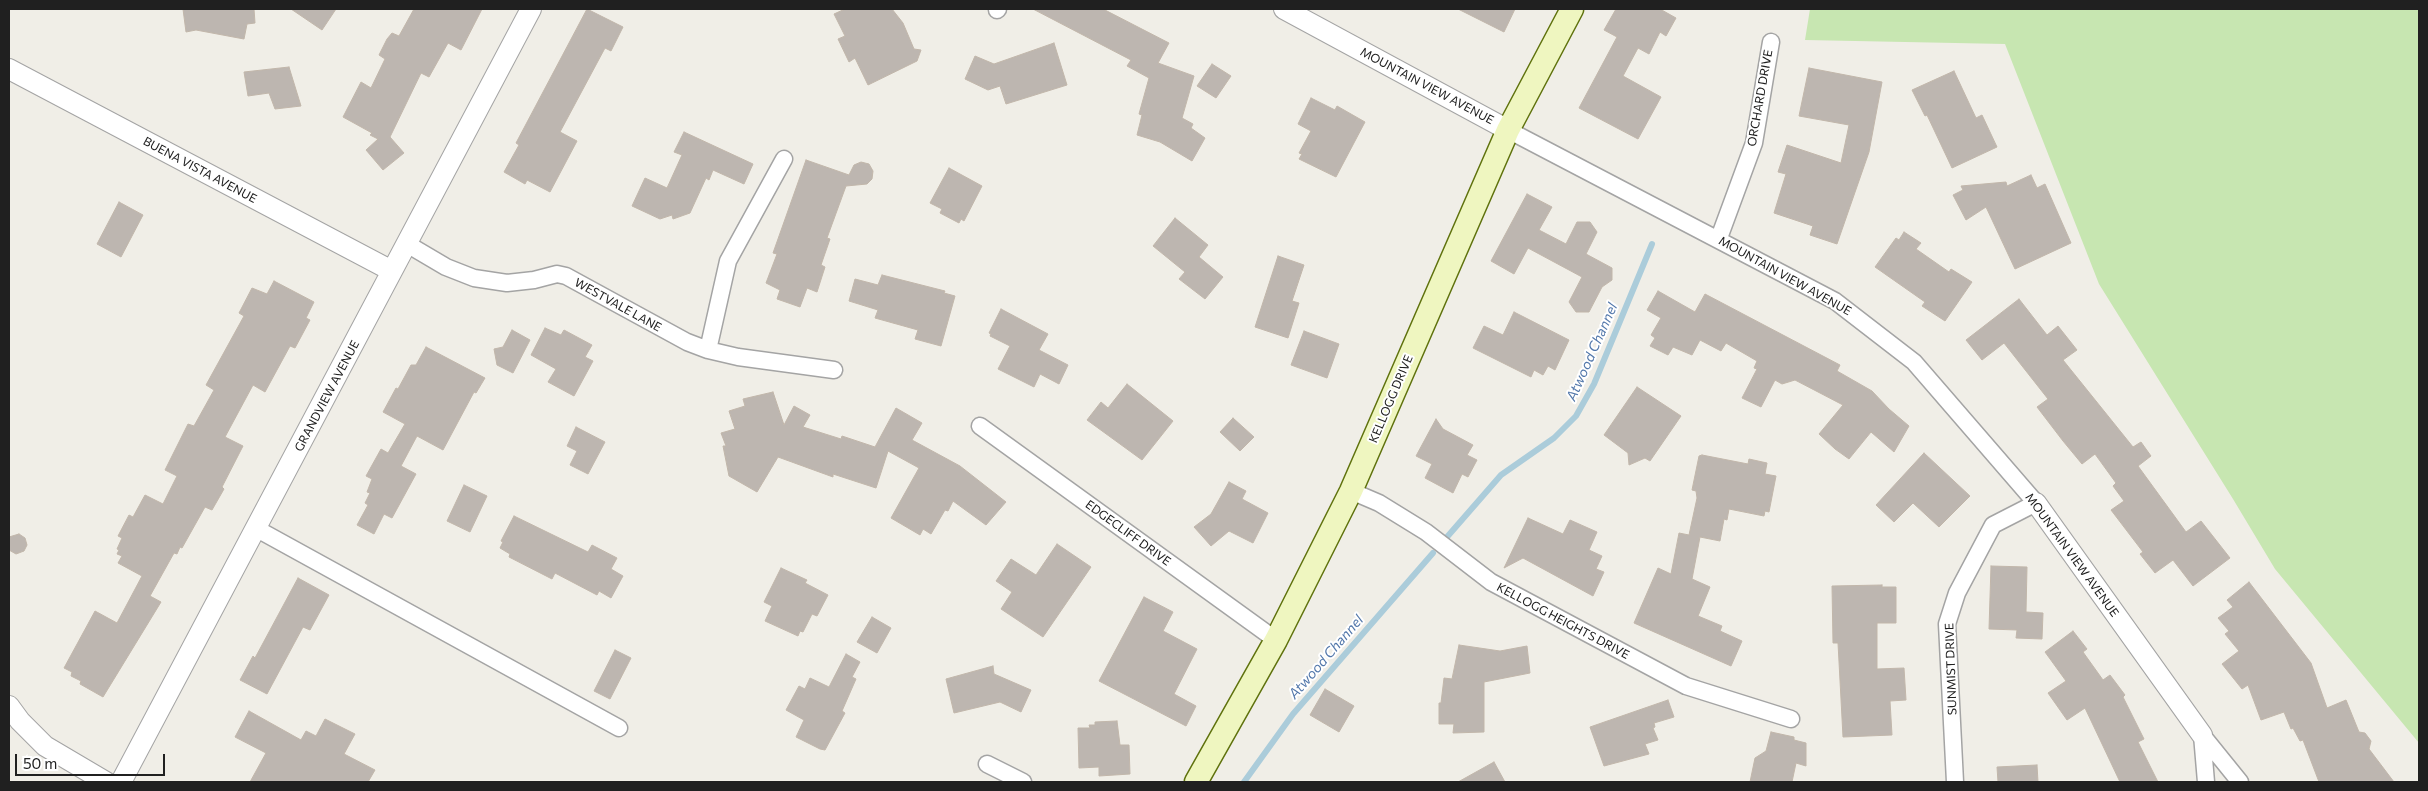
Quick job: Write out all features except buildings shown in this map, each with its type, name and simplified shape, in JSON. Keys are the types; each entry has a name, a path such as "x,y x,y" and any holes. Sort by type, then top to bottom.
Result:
{"main road":[{"name":"KELLOGG DRIVE","path":"1196,782 1276,640 1351,491 1508,130 1572,9"}],"street":[{"name":"GRANDVIEW AVENUE","path":"122,782 531,9"},
{"name":"MOUNTAIN VIEW AVENUE","path":"1284,9 1508,130 1719,238 1835,301 1914,362 2036,502 2202,735 2240,782"},
{"name":"ORCHARD DRIVE","path":"1719,238 1754,143 1771,42"},
{"name":"BUENA VISTA AVENUE","path":"9,69 392,271"},
{"path":"708,350 728,261 784,159"},
{"name":"WESTVALE LANE","path":"407,244 446,267 474,278 507,283 534,280 557,274 566,276 687,342 708,350 738,357 834,370"},
{"name":"EDGECLIFF DRIVE","path":"980,426 1276,640"},
{"name":"KELLOGG HEIGHTS DRIVE","path":"1351,491 1379,502 1426,532 1491,582 1686,686 1791,719"},
{"name":"SUNMIST DRIVE","path":"1955,782 1947,624 1957,593 1993,525 2036,502"},
{"path":"257,529 619,728"},
{"path":"9,706 20,721 45,746 86,772 106,782"},
{"path":"2202,735 2206,782"},
{"path":"986,764 1023,782"}],"green space":[{"path":"1810,9 2419,9 2419,743 2275,569 2099,284 2005,44 1805,40"}],"waterway":[{"name":"Atwood Channel","path":"1447,537 1501,475 1554,438 1576,416 1594,384 1652,244"},
{"name":"Atwood Channel","path":"1244,782 1293,714 1433,553"}]}
